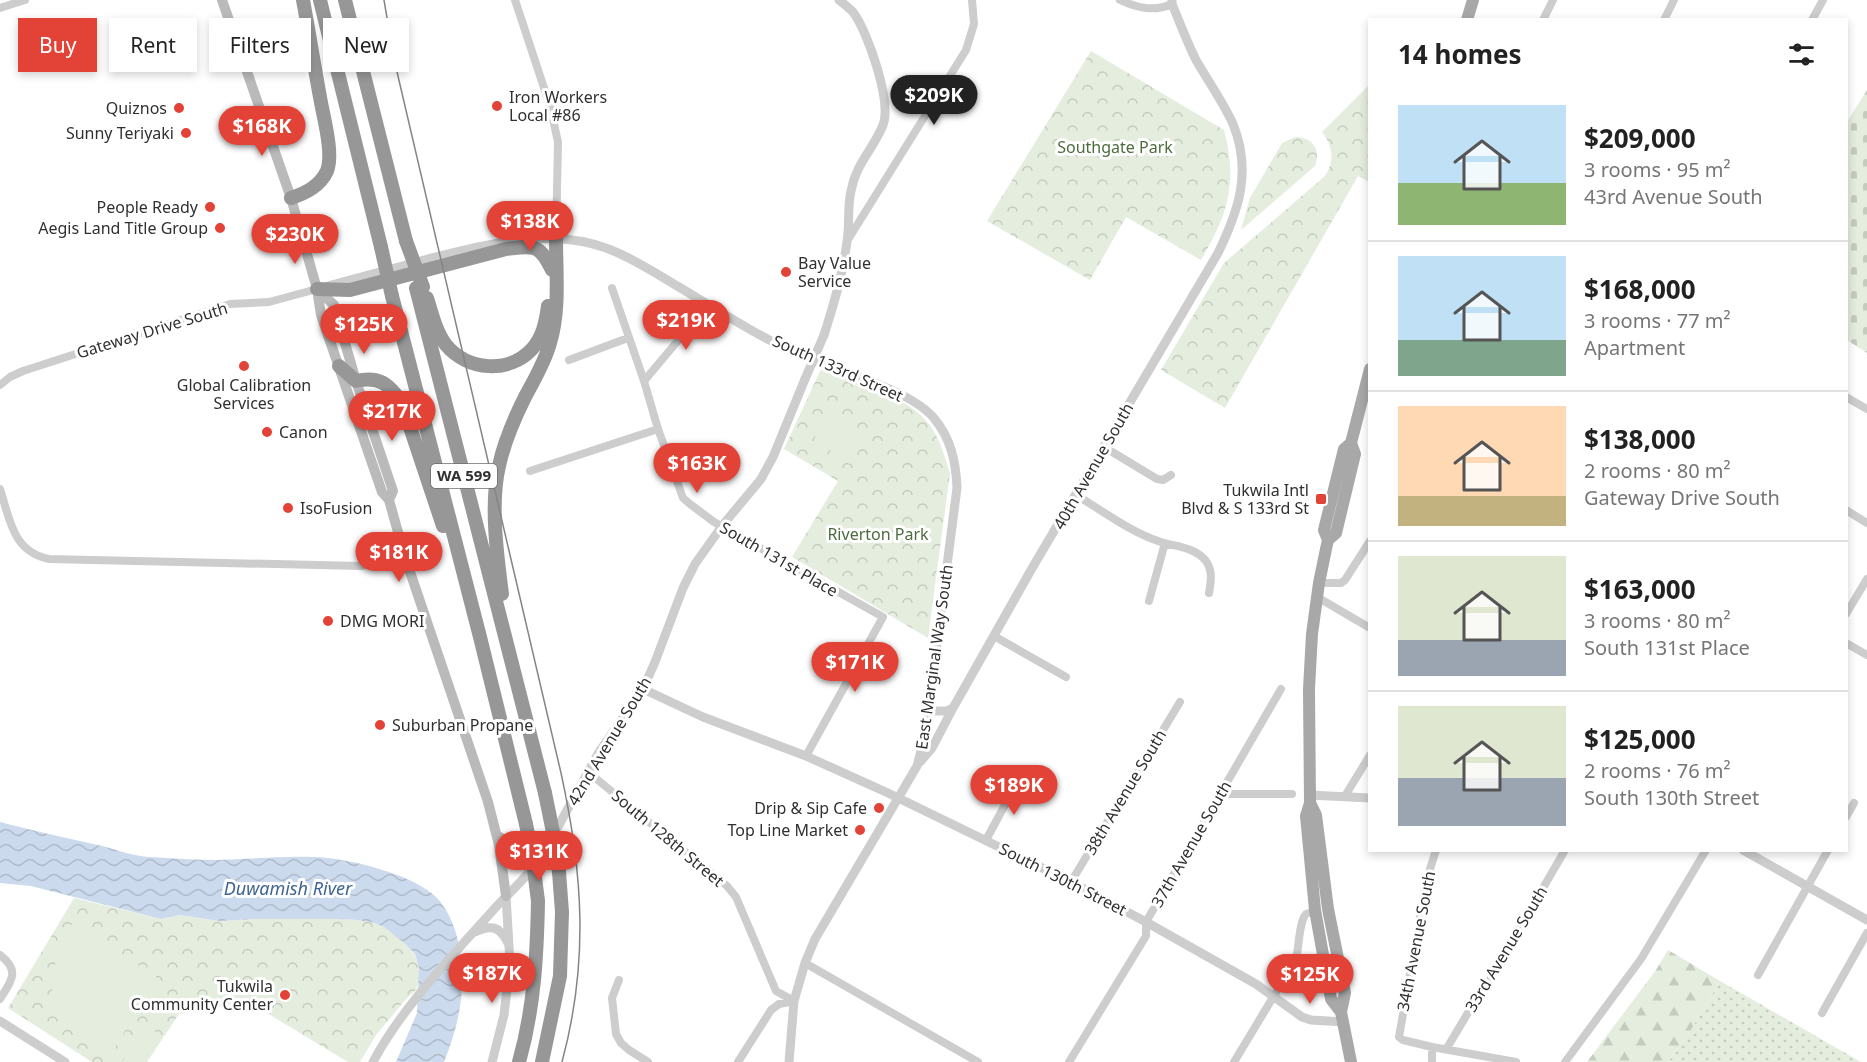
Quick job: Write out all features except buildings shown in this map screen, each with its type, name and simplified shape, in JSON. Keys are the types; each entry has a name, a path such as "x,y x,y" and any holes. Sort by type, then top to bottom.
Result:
{"highway":[{"path":"291,198 304,194 317,185 326,173 329,163 327,135 303,0"},
{"name":"WA 599","path":"320,0 480,637 532,854 538,901 534,987 519,1062"},
{"path":"345,0 419,287 446,345 472,363 498,366 518,360 533,348 544,327 548,309 556,238"},
{"path":"355,0 364,74"},
{"path":"512,664 496,549 496,487 498,468 511,426 545,357 553,333 556,238"},
{"path":"317,289 350,290 506,249 527,246 538,248 545,255 552,270"},
{"name":"WA 599","path":"419,287 545,793 555,842 562,921 560,976 542,1062"},
{"path":"339,366 356,381 366,379 381,381 402,403 480,637"}],"main road":[{"path":"222,0 291,198 317,289 321,315 382,492 389,500 405,557 488,802 506,896"},
{"path":"1468,18 1473,0"},
{"path":"317,289 334,305 356,381 393,490 389,500"},
{"path":"1343,1017 1332,999 1315,909 1306,816 1310,799 1309,689 1312,634 1319,583 1328,540 1336,533 1355,454 1351,443 1368,377"},
{"path":"1310,799 1316,815 1328,909 1345,993 1343,1017 1351,1062"},
{"path":"494,825 505,845 516,857 528,860 546,848"}],"street":[{"path":"0,8 25,0"},
{"path":"515,0 550,106 558,142 556,238"},
{"name":"42nd Avenue South","path":"372,1062 406,1011 506,896 526,877 546,848 588,771 643,689 683,588 695,564 722,526 747,497 773,457 824,335 836,300 848,239 849,198 853,180 857,168 883,125 885,113 879,75 867,41 853,13 839,0"},
{"path":"848,239 966,50 974,24 972,0"},
{"path":"1121,0 1133,6 1148,9 1164,8 1172,2"},
{"path":"1544,18 1553,0"},
{"path":"1665,18 1674,0"},
{"path":"1813,18 1823,0"},
{"name":"40th Avenue South","path":"916,766 932,748 994,636 1218,253 1232,225 1243,173 1242,154 1233,124 1196,58 1172,2"},
{"name":"Gateway Drive South","path":"0,385 9,377 23,371 230,304 269,302 512,240 556,238"},
{"name":"South 133rd Street","path":"556,238 589,243 618,252 801,356 902,395 932,416 947,438"},
{"name":"South 131st Place","path":"612,288 683,498 722,526 883,617 806,756"},
{"path":"644,381 708,304"},
{"path":"569,360 628,338"},
{"path":"1848,398 1867,409"},
{"path":"530,471 658,429"},
{"name":"East Marginal Way South","path":"789,1062 794,1002 814,939 916,766 925,736 957,488 955,460 947,438"},
{"path":"1104,447 1157,479 1162,480 1171,475"},
{"path":"0,489 21,545 37,557 361,566 405,557"},
{"path":"1076,495 1142,534 1191,550 1206,561 1211,578 1209,593"},
{"path":"1848,511 1867,523"},
{"path":"1149,601 1165,543"},
{"path":"1319,583 1341,583 1345,580 1368,544"},
{"path":"1848,611 1867,579"},
{"path":"1317,597 1368,627"},
{"path":"994,636 1066,677"},
{"path":"1848,644 1867,655"},
{"name":"South 130th Street","path":"643,689 703,717 806,756 1071,882 1146,921 1256,984 1302,1017 1311,1020 1343,1017"},
{"name":"37th Avenue South","path":"1069,1062 1146,936 1146,921 1281,689"},
{"name":"38th Avenue South","path":"1071,882 1180,702"},
{"path":"928,711 947,711 953,708"},
{"path":"1345,796 1368,757"},
{"name":"South 128th Street","path":"588,771 727,886 735,897 776,991 794,1002"},
{"path":"986,840 1019,779"},
{"path":"1221,794 1292,794"},
{"path":"1310,799 1345,796 1368,798"},
{"path":"1848,814 1854,803"},
{"name":"34th Avenue South","path":"1432,1047 1403,1040 1399,1037 1398,1032 1426,882 1435,852"},
{"name":"33rd Avenue South","path":"1448,1048 1564,852"},
{"path":"1565,1062 1641,959 1705,852"},
{"path":"1747,852 1867,920"},
{"path":"1758,975 1827,852"},
{"path":"492,1062 504,1015 510,949 506,896"},
{"path":"1234,1062 1296,959 1302,922 1306,914 1315,909"},
{"path":"473,933 485,927 496,929 505,938 510,949"},
{"path":"1822,1013 1867,933"},
{"path":"0,955 12,968 12,977 0,999"},
{"path":"805,963 978,1062"},
{"path":"619,980 612,998 616,1034 629,1050 648,1062"},
{"path":"738,1062 771,1010 779,1004 794,1002"},
{"path":"0,1021 65,1062"},
{"path":"1432,1062 1432,1047 1448,1048 1516,1062"}],"green space":[{"name":"Southgate Park","path":"1091,51 1224,130 1230,166 1228,198 1218,228 1201,260 1126,217 1090,280 987,221"},
{"path":"1368,86 1368,181 1358,176 1225,408 1161,370 1224,263 1325,176 1330,165 1331,154 1329,143 1322,132"},
{"path":"1867,90 1867,353 1848,341 1848,120"},
{"path":"1295,137 1307,139 1314,145 1317,155 1315,166 1241,230 1250,198 1282,143"},
{"name":"Riverton Park","path":"821,369 898,399 924,418 941,445 950,473 928,638 792,557 838,481 784,449"},
{"path":"831,415 866,441 849,464 814,439"},
{"path":"74,898 161,919 180,915 220,921 338,919 375,923 384,927 404,943 415,955 419,968 417,989 376,1035 360,1062 348,1062 247,1001 179,1014 147,1062 92,1062 8,1008"},
{"path":"70,924 156,976 156,981 107,1060 76,1037 63,1020 52,990 55,965"},
{"path":"1668,950 1720,981 1689,1033 1668,1062 1587,1062 1656,970"},
{"path":"1720,981 1861,1062 1668,1062 1689,1033"},
{"path":"145,1025 162,1036 146,1062 122,1062"}],"water":[{"name":"Duwamish River","path":"0,822 144,856 218,860 314,857 344,860 397,875 426,889 446,910 457,937 462,966 460,1008 454,1035 444,1062 396,1062 417,1013 419,968 415,954 384,927 358,920 338,919 220,921 180,915 161,919 31,886 0,883"}],"tram line":[{"path":"384,0 394,59 568,810 574,846 580,918 576,989 571,1025 562,1062"}],"place":[{"name":"Iron Workers Local #86","path":"497,106"},
{"name":"Quiznos","path":"179,108"},
{"name":"Sunny Teriyaki","path":"186,133"},
{"name":"People Ready","path":"210,207"},
{"name":"Aegis Land Title Group","path":"220,228"},
{"name":"Bay Value Service","path":"786,272"},
{"name":"Global Calibration Services","path":"244,366"},
{"name":"Canon","path":"267,432"},
{"name":"Tukwila Intl Blvd & S 133rd St","path":"1321,499"},
{"name":"IsoFusion","path":"288,508"},
{"name":"DMG MORI","path":"328,621"},
{"name":"Suburban Propane","path":"380,725"},
{"name":"Drip & Sip Cafe","path":"879,808"},
{"name":"Top Line Market","path":"860,830"},
{"name":"Tukwila Community Center","path":"285,995"}]}
